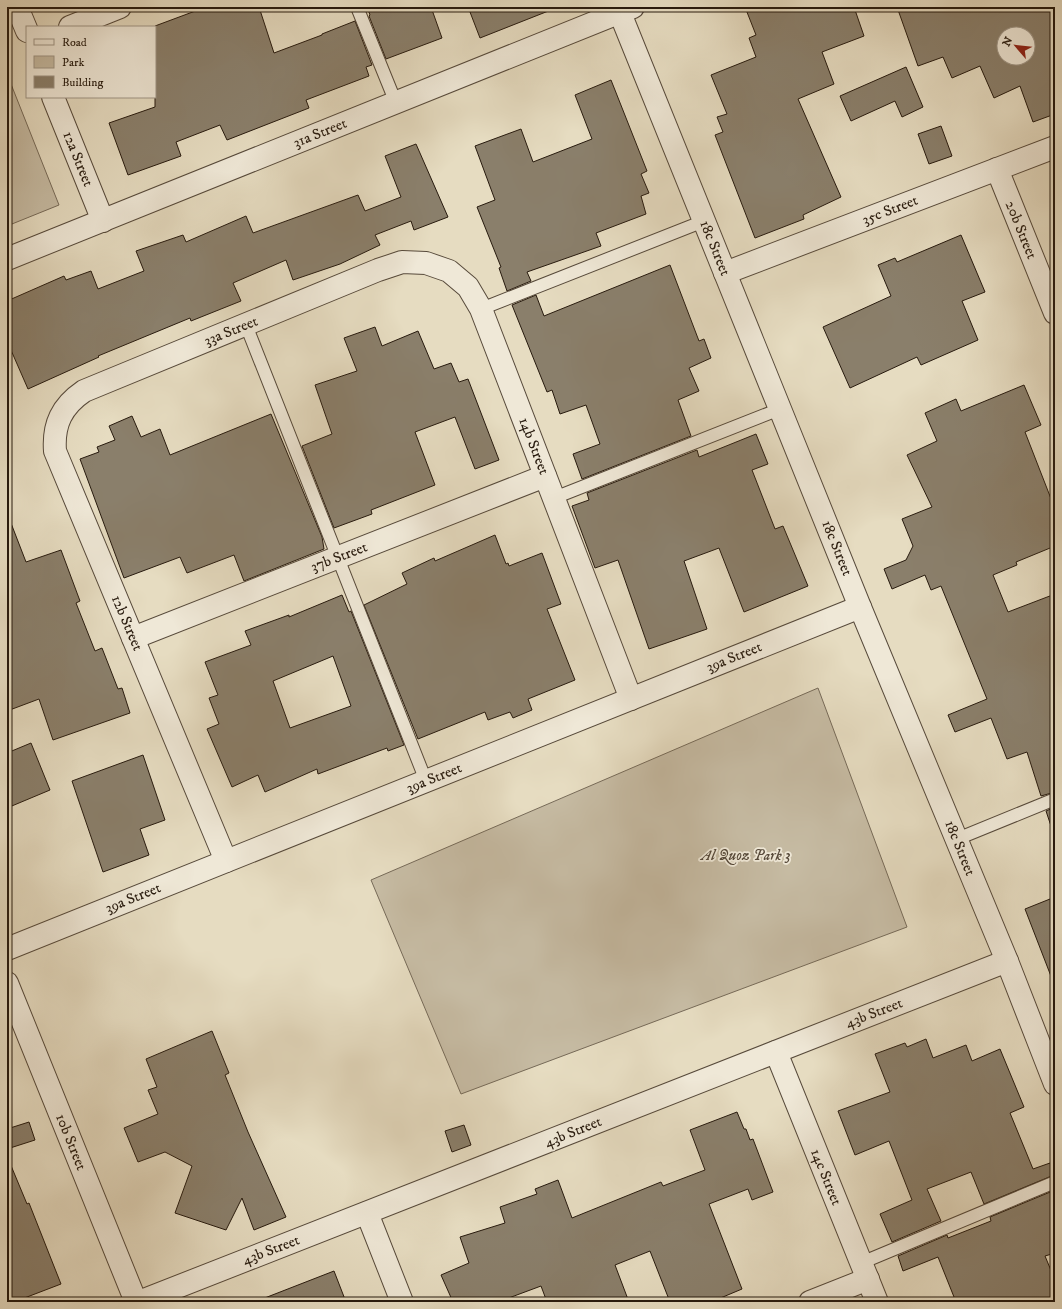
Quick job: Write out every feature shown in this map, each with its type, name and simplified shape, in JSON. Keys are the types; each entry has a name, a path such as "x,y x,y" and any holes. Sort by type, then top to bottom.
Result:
{"street":[{"path":"17,7 26,29"},
{"path":"72,26 120,7"},
{"name":"31a Street","path":"7,259 396,103 612,12"},
{"name":"18c Street","path":"612,12 704,221 860,607 1007,961 1055,1084"},
{"name":"12a Street","path":"53,98 103,221"},
{"name":"35c Street","path":"725,273 1055,147"},
{"name":"20b Street","path":"997,169 1055,313"},
{"name":"14b Street","path":"378,270 402,262 426,262 449,271 468,287 481,308 631,698"},
{"name":"33a Street","path":"84,391 378,270"},
{"name":"12b Street","path":"84,391 72,399 62,410 56,423 54,437 55,451 226,861"},
{"name":"37b Street","path":"133,638 545,476"},
{"name":"39a Street","path":"7,949 860,607"},
{"name":"43b Street","path":"137,1302 1007,961"},
{"name":"10b Street","path":"7,982 137,1302"},
{"name":"14c Street","path":"776,1052 877,1302"},
{"path":"367,1213 402,1302"},
{"path":"810,1302 864,1271"}],"lane":[{"path":"357,7 396,103"},
{"path":"481,308 704,221"},
{"path":"246,325 426,781"},
{"path":"554,498 780,409"},
{"path":"957,839 1055,799"},
{"path":"864,1271 1055,1182"}],"green space":[{"path":"7,74 59,205 7,226"},
{"name":"Al Quoz Park 3","path":"818,688 907,927 461,1094 371,880"}],"building":[{"path":"206,7 259,7 274,53 355,21 372,65 366,67 369,76 306,100 309,108 227,140 220,125 176,142 181,156 128,175 109,123 155,107 155,26"},
{"path":"367,7 431,7 442,38 386,59 369,16"},
{"path":"482,7 556,8 480,38 470,12"},
{"path":"745,7 854,7 864,36 822,52 834,84 798,99 841,197 803,215 804,219 755,238 715,135 723,132 717,117 727,114 711,75 756,57 749,38 756,35"},
{"path":"897,7 1055,7 1055,114 1033,122 1020,86 994,98 980,66 952,78 943,57 918,66"},
{"path":"906,67 923,107 902,117 895,101 851,121 840,96"},
{"path":"611,80 647,171 641,174 649,193 641,196 646,214 596,233 601,246 527,272 531,281 507,291 499,268 501,267 477,207 495,200 475,146 521,129 533,162 592,139 575,95"},
{"path":"941,126 952,156 929,164 918,134"},
{"path":"416,144 448,217 414,230 411,221 375,235 380,245 340,264 293,280 286,260 233,283 241,301 191,321 190,318 98,356 99,357 28,389 7,341 7,301 64,276 66,280 91,271 98,289 144,271 136,251 183,235 186,242 246,216 253,233 358,195 365,211 401,197 385,156"},
{"path":"961,235 985,292 962,301 978,340 921,365 917,357 850,388 823,327 891,296 878,265 895,258 897,262"},
{"path":"670,265 699,341 704,339 711,358 689,368 699,391 678,400 691,436 582,479 573,454 600,444 586,405 560,414 552,390 547,392 512,305 536,295 544,316"},
{"path":"375,327 382,346 418,331 434,369 451,363 459,382 468,379 499,460 475,469 455,417 415,432 435,485 371,510 372,514 334,528 302,446 332,434 315,385 357,371 344,338"},
{"path":"1024,385 1041,425 1025,432 1055,509 1055,546 1016,562 1017,565 993,575 1008,612 1055,594 1055,792 1041,796 1027,752 1007,759 991,718 955,732 948,715 987,699 941,586 931,590 925,575 892,589 884,569 906,560 913,546 902,519 932,507 907,455 937,441 925,413 956,399 961,411"},
{"path":"271,414 322,537 324,549 244,581 234,555 187,573 180,557 124,578 80,459 99,452 97,447 115,440 109,426 132,416 141,437 160,429 170,455"},
{"path":"756,434 768,464 752,470 775,529 783,526 808,586 744,612 719,548 684,561 707,629 649,649 618,560 595,568 572,506 589,500 587,493 697,450 699,457"},
{"path":"9,518 26,562 61,550 80,601 76,603 95,651 102,648 118,689 122,688 130,713 53,740 39,699 7,711 7,519"},
{"path":"495,535 506,564 508,563 509,566 542,553 561,604 547,609 575,680 528,699 532,710 513,718 510,712 488,720 485,712 418,739 364,605 407,584 402,573 434,558 435,561"},
{"path":"342,595 349,612 351,611 404,745 388,751 387,748 318,774 317,769 265,792 258,775 232,787 207,729 219,724 209,698 218,695 205,662 251,645 245,631 289,615 289,617","holes":["333,656 351,706 290,728 273,681"]},
{"path":"31,743 50,790 7,808 7,753"},
{"path":"143,755 165,820 140,829 149,855 103,872 72,781"},
{"path":"1055,807 1055,825 1051,826 1046,811"},
{"path":"1055,897 1055,983 1054,984 1025,909"},
{"path":"212,1031 229,1073 225,1075 248,1132 286,1217 254,1230 242,1198 226,1230 175,1213 192,1166 165,1152 138,1162 124,1128 158,1114 148,1090 157,1087 146,1059"},
{"path":"926,1039 933,1058 966,1045 972,1061 1000,1049 1024,1107 1010,1113 1033,1169 1050,1163 1054,1175 984,1204 971,1172 927,1189 941,1221 892,1242 880,1214 912,1200 889,1141 855,1155 838,1111 890,1092 875,1054 905,1043 907,1047"},
{"path":"737,1112 750,1140 753,1139 773,1192 752,1200 748,1189 709,1204 742,1289 711,1302 670,1302 650,1251 615,1265 629,1302 547,1302 541,1286 498,1302 453,1302 441,1275 469,1263 460,1237 505,1223 500,1207 537,1194 535,1189 558,1180 572,1218 661,1182 663,1186 705,1170 690,1130"},
{"path":"29,1122 35,1140 7,1149 7,1129"},
{"path":"464,1125 471,1145 452,1152 445,1131"},
{"path":"7,1156 27,1204 29,1203 61,1284 14,1302 7,1302"},
{"path":"1055,1190 1055,1253 1045,1256 1055,1280 1055,1302 956,1302 938,1257 903,1271 898,1256 947,1235 948,1238 991,1221 990,1217"},
{"path":"334,1271 346,1302 257,1302 257,1301"}]}
